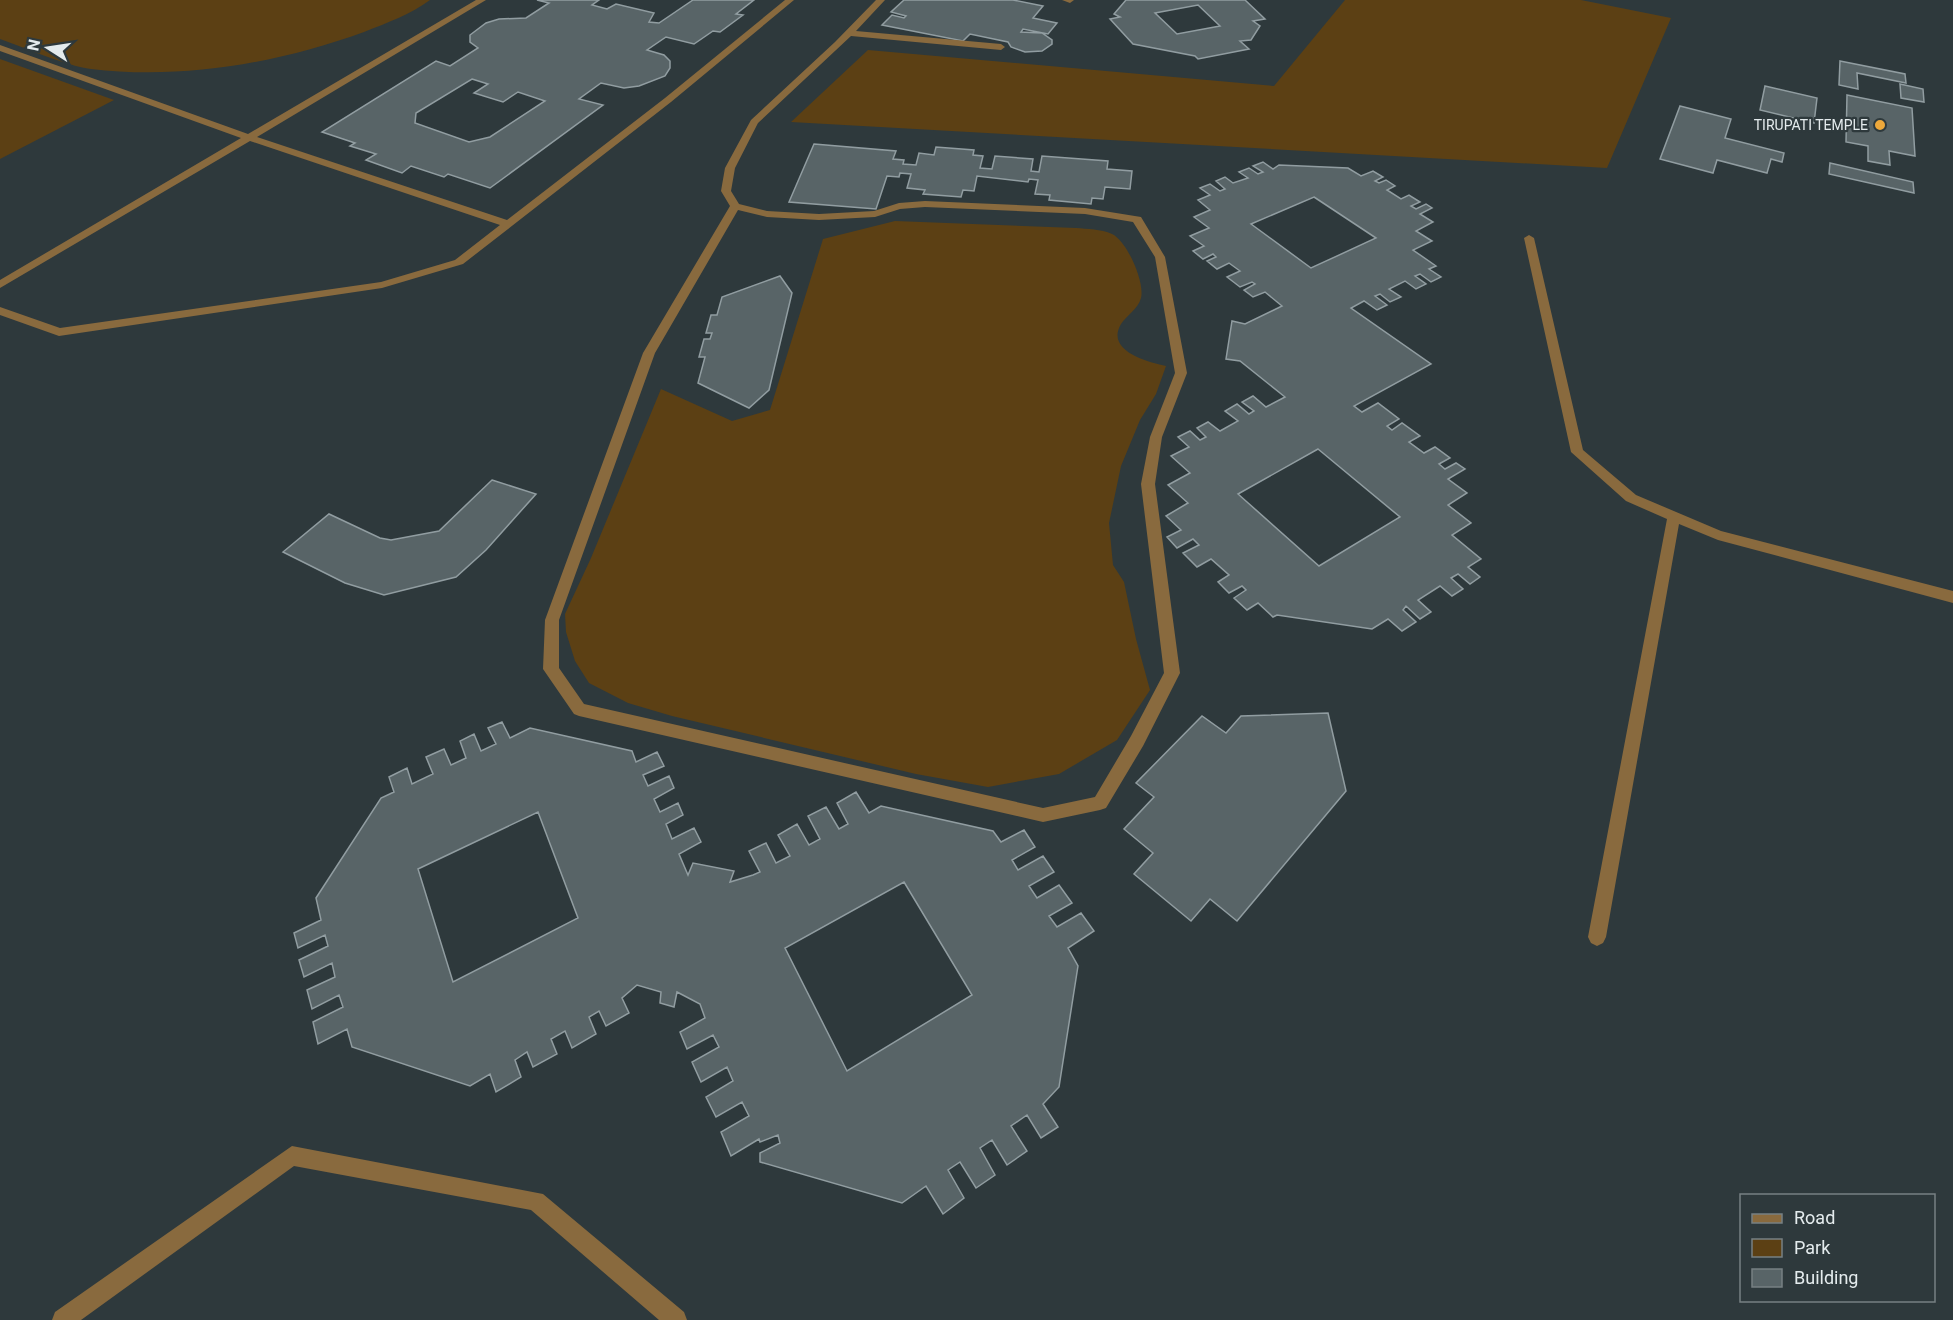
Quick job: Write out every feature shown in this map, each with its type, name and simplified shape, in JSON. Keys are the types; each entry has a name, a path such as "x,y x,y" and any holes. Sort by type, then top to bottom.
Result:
{"street":[{"path":"0,285 482,0"},
{"path":"0,311 58,332 382,285 459,262 668,100 790,0"},
{"path":"735,206 649,352 552,620 550,669 579,709 1043,815 1100,803 1137,741 1172,673 1148,484 1156,437 1180,373 1161,257 1137,219 1085,211 925,204 899,206 875,214 819,217 767,214 735,206 726,191 730,168 754,122 881,0"},
{"path":"849,33 1000,47"},
{"path":"0,48 250,138 508,224"},
{"path":"1529,238 1577,452 1631,498 1718,535 1953,597"},
{"path":"1597,937 1674,516"},
{"path":"63,1320 292,1156 536,1201 676,1320"}],"green space":[{"path":"0,0 430,0 407,14 364,32 298,52 230,66 160,72 125,72 91,69 58,61 0,39"},
{"path":"1345,0 1581,0 1671,18 1607,168 791,122 868,50 1274,86"},
{"path":"0,59 114,100 0,159"},
{"path":"895,221 1076,228 1099,230 1112,234 1118,238 1129,253 1138,273 1142,291 1137,305 1121,324 1118,333 1119,341 1123,348 1131,354 1166,366 1156,394 1140,420 1121,466 1109,523 1113,565 1124,582 1150,690 1117,740 1059,774 988,787 916,774 672,716 628,703 589,683 575,661 566,632 565,614 591,558 661,389 732,421 770,410 823,239"}],"building":[{"path":"537,0 599,0 592,5 607,9 616,4 654,13 649,22 659,23 693,0 754,0 736,14 743,15 720,32 713,31 694,44 666,37 647,50 664,55 670,61 670,68 665,76 639,86 624,88 601,83 579,99 603,105 490,188 448,174 444,177 411,166 402,173 366,160 376,154 350,146 355,143 322,132 436,61 450,66 478,48 470,42 470,35 486,23 499,19 526,18 549,3","holes":["472,79 488,84 474,93 503,102 518,92 545,101 490,137 469,142 415,123 416,113"]},
{"path":"904,0 1013,0 1043,6 1033,18 1057,23 1048,34 1023,29 1021,32 1042,33 1052,40 1052,44 1042,51 1025,52 1011,47 1008,42 970,34 963,41 882,25 892,15 904,18 906,16 891,12"},
{"path":"1126,0 1245,0 1265,19 1253,21 1260,26 1251,40 1240,41 1249,49 1198,59 1195,56 1133,44 1110,19 1120,17 1114,14","holes":["1198,5 1220,26 1177,34 1155,13"]},
{"path":"1840,61 1905,74 1906,83 1857,73 1858,89 1839,85"},
{"path":"1900,84 1923,89 1924,102 1901,98"},
{"path":"1765,86 1817,98 1814,123 1760,110"},
{"name":"TIRUPATI TEMPLE","path":"1847,95 1912,108 1915,156 1889,151 1890,165 1868,161 1868,146 1846,142"},
{"path":"1680,106 1731,119 1725,138 1784,153 1782,162 1771,159 1767,173 1717,160 1713,173 1660,159"},
{"path":"814,144 896,151 893,159 904,160 903,164 916,165 919,153 934,155 936,147 974,150 973,155 983,156 980,168 992,169 995,156 1033,159 1031,171 1039,172 1042,156 1108,161 1107,169 1132,171 1130,189 1105,187 1103,199 1092,198 1091,204 1049,200 1050,195 1035,194 1038,180 1029,179 1028,182 977,176 974,191 963,190 961,197 923,194 925,190 907,188 911,174 900,173 899,177 887,176 876,209 789,202"},
{"path":"1263,162 1273,169 1279,165 1348,168 1361,176 1373,171 1383,177 1375,181 1379,183 1386,180 1395,186 1387,190 1401,199 1409,195 1420,202 1411,206 1416,209 1426,204 1432,208 1420,214 1433,222 1416,231 1432,241 1413,250 1436,266 1429,269 1441,277 1431,282 1420,274 1415,276 1426,284 1416,289 1405,281 1389,289 1401,297 1390,302 1380,294 1375,296 1387,305 1377,310 1364,301 1351,308 1431,364 1354,406 1362,412 1378,403 1399,419 1387,426 1392,430 1402,423 1420,436 1409,442 1424,453 1435,447 1450,458 1439,464 1445,469 1456,463 1465,469 1448,479 1467,493 1448,505 1471,523 1452,535 1481,559 1468,567 1480,577 1470,584 1458,574 1451,578 1463,589 1452,596 1440,586 1418,600 1431,612 1420,619 1406,606 1403,610 1416,622 1402,631 1388,619 1372,629 1277,615 1273,617 1258,603 1247,610 1234,598 1246,590 1242,586 1229,593 1218,582 1229,575 1211,559 1197,567 1183,553 1199,545 1193,539 1177,548 1167,537 1181,530 1166,516 1188,503 1168,485 1190,473 1171,456 1189,447 1178,437 1190,431 1200,440 1206,437 1197,428 1208,422 1220,431 1238,421 1225,411 1237,404 1249,414 1254,411 1242,402 1253,396 1266,407 1285,397 1240,361 1226,359 1232,321 1245,324 1282,306 1265,292 1253,297 1244,290 1255,284 1252,282 1240,287 1227,277 1240,271 1229,263 1217,269 1207,261 1216,257 1213,254 1203,259 1193,251 1204,246 1190,236 1209,228 1194,217 1210,210 1198,200 1210,195 1200,188 1210,184 1220,191 1225,189 1216,181 1225,177 1233,183 1248,178 1239,172 1249,168 1258,174 1263,172 1253,166","holes":["1314,197 1376,238 1311,268 1251,224","1318,449 1400,517 1319,566 1238,494"]},
{"path":"1830,163 1913,182 1914,193 1829,174"},
{"path":"780,276 792,293 769,390 749,408 698,383 705,357 699,357 704,339 710,339 712,333 706,333 711,315 717,315 722,297"},
{"path":"492,480 536,494 486,550 456,577 384,595 345,583 283,552 329,514 380,538 391,540 439,531"},
{"path":"1328,713 1346,791 1237,921 1210,899 1191,921 1134,874 1153,853 1124,829 1154,797 1136,783 1202,716 1226,733 1241,716"},
{"path":"502,722 510,738 530,728 632,751 636,762 657,752 664,766 643,775 648,786 669,776 674,788 654,799 660,812 678,803 683,815 666,824 672,839 694,828 701,842 679,854 688,875 693,863 734,871 730,882 760,872 749,851 766,843 776,863 790,856 778,835 797,824 809,845 820,839 808,816 826,807 839,829 848,824 837,803 856,792 869,813 881,806 993,831 1001,842 1024,830 1035,847 1012,860 1018,870 1043,856 1054,872 1029,886 1037,898 1059,885 1072,903 1049,916 1057,927 1081,913 1094,931 1068,948 1078,966 1059,1087 1043,1104 1058,1127 1041,1138 1027,1115 1011,1126 1027,1151 1007,1165 992,1140 980,1148 995,1175 976,1188 960,1162 948,1170 964,1198 943,1214 926,1186 902,1203 760,1162 760,1153 780,1143 778,1135 760,1142 759,1139 731,1156 721,1132 749,1116 742,1102 716,1117 706,1097 733,1081 727,1067 701,1082 692,1062 719,1047 713,1035 687,1049 680,1032 705,1018 700,1004 677,992 674,1007 660,1003 661,992 637,985 622,998 629,1013 606,1026 599,1011 589,1017 596,1034 572,1048 565,1031 551,1039 557,1054 533,1067 527,1052 515,1060 521,1077 496,1092 490,1074 470,1086 352,1047 347,1029 318,1044 313,1022 343,1007 339,995 312,1009 307,990 335,977 332,963 304,977 299,960 328,946 325,935 298,948 294,933 321,920 316,898 381,798 394,792 389,777 407,768 412,784 433,774 426,757 444,749 451,765 466,758 460,741 474,734 481,751 496,744 488,728","holes":["538,812 578,918 453,982 418,869","904,882 972,995 847,1071 785,948"]}],"place":[{"name":"TIRUPATI TEMPLE","path":"1880,125"}]}
